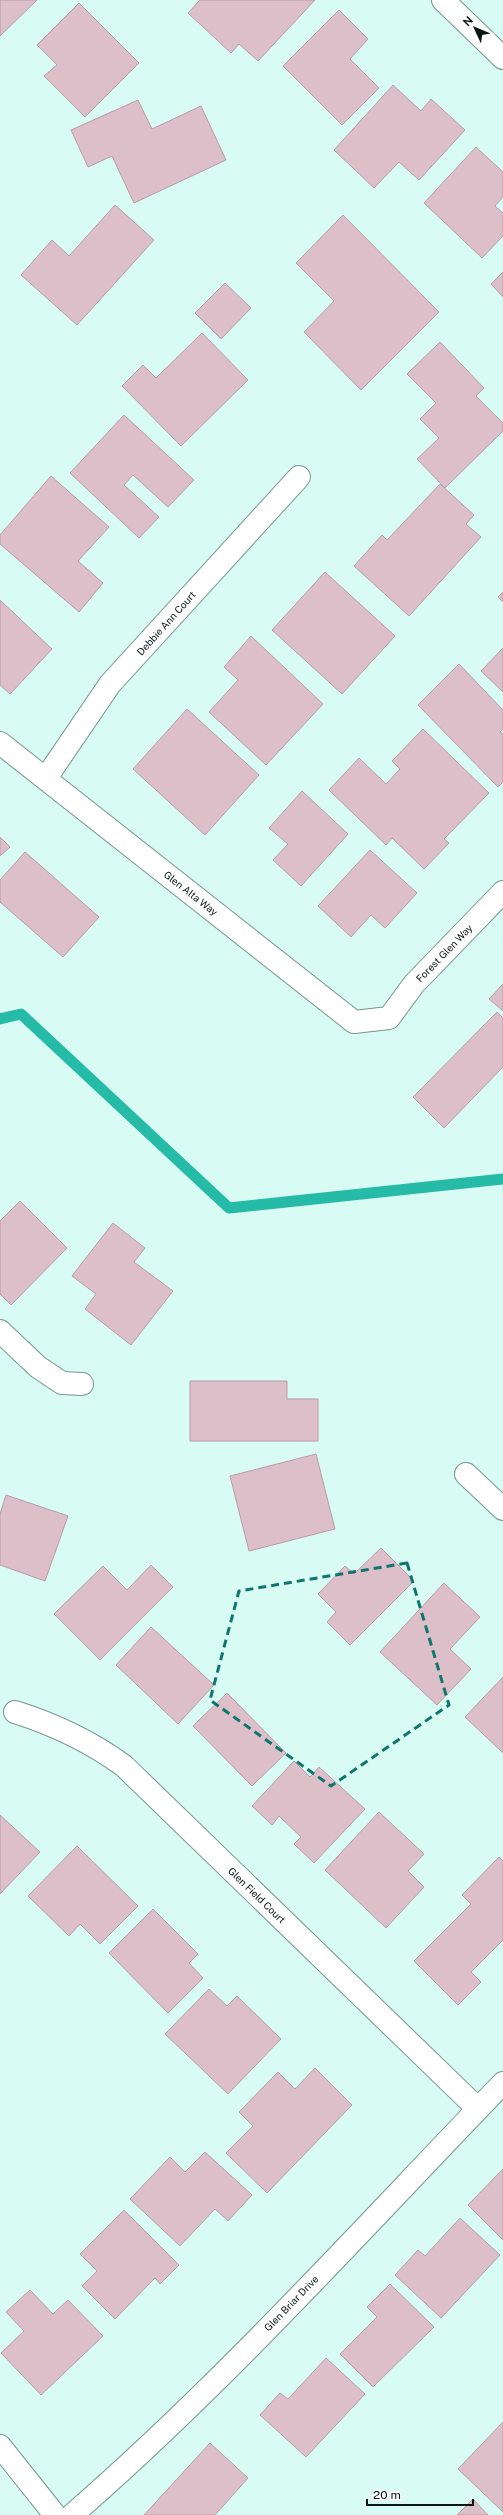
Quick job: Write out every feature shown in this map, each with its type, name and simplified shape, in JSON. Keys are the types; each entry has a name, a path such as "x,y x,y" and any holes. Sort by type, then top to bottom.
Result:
{"street":[{"path":"443,0 503,58"},
{"name":"Debbie Ann Court","path":"46,778 110,684 299,477"},
{"name":"Glen Alta Way","path":"0,743 354,1022 389,1018"},
{"name":"Forest Glen Way","path":"389,1018 414,984 503,892"},
{"path":"0,1331 44,1371 62,1383 82,1384"},
{"path":"466,1474 503,1509"},
{"name":"Glen Field Court","path":"15,1712 48,1722 78,1735 124,1766 478,2109"},
{"name":"Glen Briar Drive","path":"72,2515 133,2462 212,2385 503,2083"},
{"path":"0,2446 55,2515"}],"highlighted area":[{"path":"407,1563 449,1705 331,1786 210,1700 239,1591"}],"building":[{"path":"0,0 37,0 0,36"},
{"path":"200,0 315,0 258,61 239,44 231,53 188,13"},
{"path":"79,3 139,63 85,117 44,76 57,65 37,45"},
{"path":"339,10 368,39 350,59 379,88 342,125 283,66"},
{"path":"393,85 421,111 431,99 465,130 419,180 399,162 374,188 334,150"},
{"path":"138,100 152,129 201,106 226,160 134,203 112,156 88,167 71,130"},
{"path":"476,147 503,172 503,197 495,206 503,213 503,236 482,258 424,203"},
{"path":"115,205 154,240 77,325 21,275 52,240 69,256"},
{"path":"343,215 439,312 361,390 304,332 334,301 296,263"},
{"path":"503,272 503,297 491,284"},
{"path":"225,283 251,308 221,339 195,313"},
{"path":"202,333 248,380 181,446 122,386 143,365 156,378"},
{"path":"440,342 484,388 476,396 503,423 503,431 445,488 417,459 439,438 420,419 436,403 407,374"},
{"path":"124,415 194,480 168,507 133,475 124,485 159,517 139,538 70,473"},
{"path":"51,476 109,527 78,561 103,583 79,612 0,544 0,535"},
{"path":"440,484 474,515 466,524 481,537 409,616 354,566 382,535 387,540"},
{"path":"325,572 395,636 342,694 272,630"},
{"path":"503,592 503,602 498,597"},
{"path":"0,600 52,649 10,694 0,685"},
{"path":"251,636 323,704 266,765 209,712 238,680 224,667"},
{"path":"503,648 503,692 481,671"},
{"path":"459,664 503,710 503,729 500,732 503,734 503,782 498,787 418,705"},
{"path":"187,709 259,775 205,835 133,769"},
{"path":"423,729 489,793 444,839 449,843 424,869 392,838 386,845 329,790 359,758 386,784 400,769 392,761"},
{"path":"302,791 348,834 301,886 273,860 288,844 269,828"},
{"path":"0,837 10,847 0,856"},
{"path":"370,850 417,893 385,928 371,915 351,937 318,906"},
{"path":"25,852 99,917 63,957 0,902 0,880"},
{"path":"503,984 503,1011 489,999"},
{"path":"497,1012 503,1018 503,1067 444,1128 413,1097"},
{"path":"20,1201 67,1248 11,1305 0,1294 0,1221"},
{"path":"113,1223 145,1248 134,1262 173,1291 131,1345 85,1309 96,1294 72,1276"},
{"path":"190,1381 287,1381 287,1399 318,1399 318,1441 190,1441"},
{"path":"316,1454 335,1529 249,1551 230,1476"},
{"path":"6,1495 68,1516 45,1581 0,1565 0,1514"},
{"path":"381,1548 414,1581 350,1645 327,1622 336,1612 318,1594 345,1566 354,1574"},
{"path":"151,1565 173,1587 100,1660 54,1614 103,1566 127,1590"},
{"path":"444,1583 480,1617 450,1649 471,1669 437,1705 380,1652"},
{"path":"151,1627 214,1685 178,1724 116,1665"},
{"path":"503,1677 503,1753 465,1717"},
{"path":"227,1693 286,1753 252,1786 193,1726"},
{"path":"294,1761 310,1777 319,1767 365,1809 314,1863 294,1844 301,1837 279,1816 272,1825 252,1806"},
{"path":"379,1812 424,1854 408,1871 424,1887 386,1928 325,1870"},
{"path":"0,1815 40,1852 0,1894"},
{"path":"77,1846 138,1906 100,1944 80,1924 69,1936 28,1896"},
{"path":"499,1857 503,1861 503,1940 471,1972 481,1982 458,2005 414,1961 471,1904 462,1895"},
{"path":"153,1909 198,1954 189,1963 203,1978 168,2013 109,1953"},
{"path":"209,1989 227,2006 237,1996 281,2039 228,2094 165,2034"},
{"path":"315,2068 352,2105 267,2193 226,2153 253,2126 239,2112 278,2072 295,2089"},
{"path":"205,2152 252,2195 228,2221 215,2209 180,2246 130,2199 170,2157 185,2172"},
{"path":"503,2169 503,2240 468,2205"},
{"path":"124,2210 179,2265 160,2284 155,2278 115,2319 82,2286 97,2271 80,2254"},
{"path":"460,2218 500,2255 441,2318 395,2275 418,2250 425,2256"},
{"path":"390,2284 434,2327 373,2387 340,2354 377,2317 367,2307"},
{"path":"30,2290 53,2314 68,2300 103,2336 41,2395 1,2353 24,2331 6,2312"},
{"path":"326,2358 365,2394 306,2457 260,2415 280,2393 288,2399"},
{"path":"503,2422 503,2512 458,2469"},
{"path":"210,2443 248,2478 215,2515 144,2515"},
{"path":"473,2499 488,2515 457,2515"}],"waterway":[{"path":"0,1019 21,1014 229,1208 503,1179"}]}
